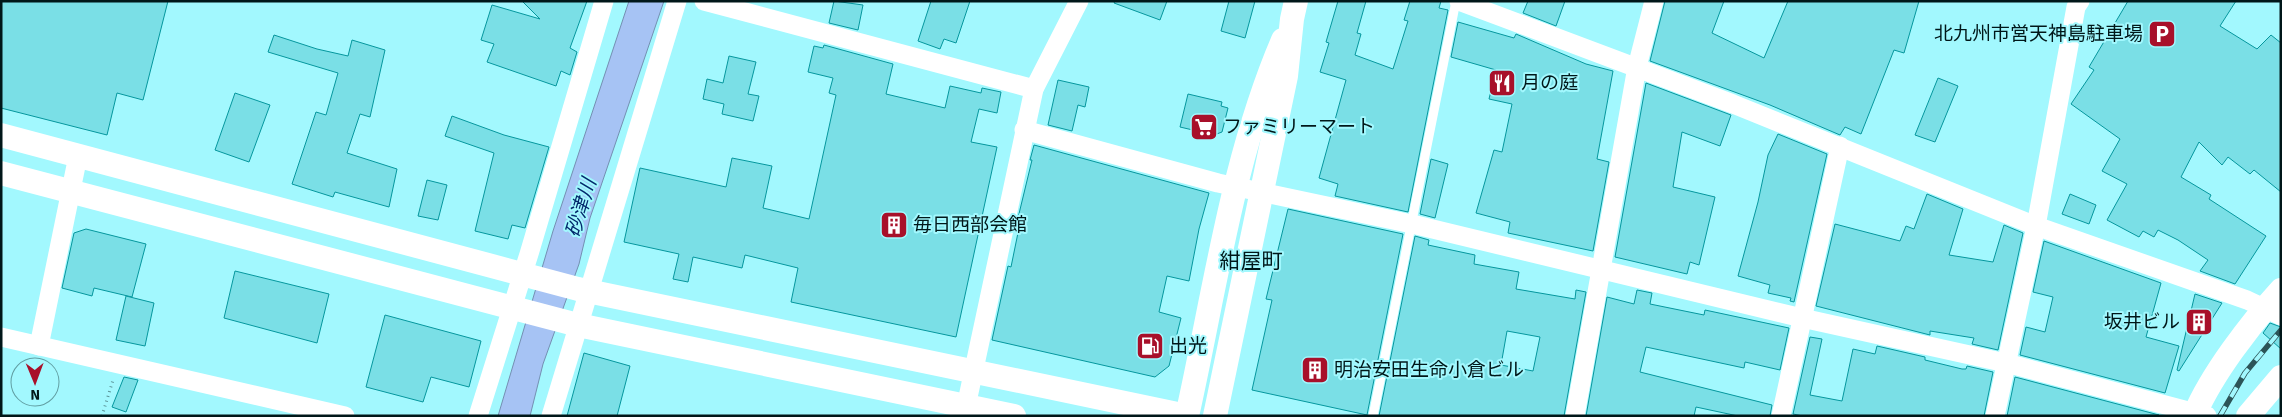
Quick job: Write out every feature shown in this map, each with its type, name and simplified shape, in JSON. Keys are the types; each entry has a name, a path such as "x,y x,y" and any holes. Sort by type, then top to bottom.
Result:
{"street":[{"path":"478,416 517,310 604,1"},
{"path":"551,416 583,290 677,1"},
{"path":"704,1 1034,89"},
{"path":"965,410 1034,89 1079,1"},
{"path":"1457,1 1637,67 1840,146 2036,226 2273,312"},
{"path":"1575,416 1637,67 1654,1"},
{"path":"1995,416 2036,226 2072,3"},
{"path":"1,136 583,290 1187,416 1236,187 1271,68 1294,10"},
{"path":"1215,416 1286,76 1294,10"},
{"path":"1024,130 1236,187 1412,224 1802,318 2006,363 2199,415 2214,380 2273,312 2281,290"},
{"path":"1781,416 1840,146"},
{"path":"39,346 78,156"},
{"path":"1,173 573,324 965,410 1014,416"},
{"path":"1,337 346,416"},
{"path":"2248,416 2281,377"}],"lane":[{"path":"1373,416 1457,1"}],"path":[{"path":"102,416 118,364"}],"water":[{"name":"砂津川","path":"629,1 664,1 590,218 579,264 543,364 530,416 498,416 553,231"}],"building":[{"path":"1,1 168,1 143,100 117,93 107,135 1,108"},
{"path":"522,1 587,1 570,48 577,52 570,75 561,71 556,86 487,62 494,44 481,40 492,5 540,19"},
{"path":"834,1 863,5 858,30 829,23"},
{"path":"931,1 970,1 956,43 944,39 940,49 918,41"},
{"path":"1115,1 1167,1 1160,20 1114,3"},
{"path":"1229,1 1255,1 1245,38 1221,31"},
{"path":"1338,1 1366,1 1357,33 1361,34 1355,55 1393,69 1408,21 1404,20 1410,1 1441,1 1439,8 1448,10 1408,212 1335,196 1338,184 1319,178 1346,80 1320,72 1329,43 1326,42"},
{"path":"1528,1 1565,1 1556,26 1523,13"},
{"path":"1665,1 1724,1 1712,33 1764,58 1788,1 1919,1 1904,53 1894,50 1861,134 1845,127 1840,135 1770,105 1650,61"},
{"path":"2128,1 2236,1 2220,26 2257,49 2271,35 2281,43 2281,192 2254,170 2250,174 2228,157 2222,165 2199,142 2181,177 2211,195 2209,199 2266,236 2235,284 2200,271 2208,260 2178,240 2158,230 2154,237 2143,231 2139,237 2107,220 2127,184 2102,171 2120,139 2071,104 2094,70 2089,67"},
{"path":"1458,22 1514,38 1516,34 1586,64 1613,71 1597,159 1609,162 1593,251 1508,233 1510,222 1476,213 1494,150 1502,152 1512,104 1489,99 1496,70 1451,57"},
{"path":"274,35 317,49 348,56 352,40 385,50 370,117 360,114 347,153 397,169 389,207 335,192 333,197 292,184 316,112 326,115 338,73 268,52"},
{"name":"毎日西部会館","path":"824,45 893,64 886,94 945,108 950,86 981,93 982,88 1001,92 997,113 979,109 971,142 997,147 956,337 791,302 798,268 745,255 742,268 693,257 688,282 673,279 679,254 624,242 640,168 726,187 732,158 772,166 763,208 809,219 836,95 829,93 833,78 808,72 814,46 823,48"},
{"path":"729,56 756,62 748,94 759,96 753,121 722,114 724,104 703,99 707,79 723,83"},
{"path":"1938,78 1958,86 1935,142 1915,135"},
{"path":"1058,80 1089,87 1085,107 1078,105 1072,131 1048,125"},
{"path":"1646,83 1731,115 1720,146 1682,132 1673,187 1715,197 1699,265 1690,262 1687,274 1615,257"},
{"path":"235,93 270,105 249,162 215,150"},
{"path":"1188,94 1222,102 1221,106 1228,108 1222,132 1214,135 1180,127"},
{"path":"452,116 504,135 549,147 525,228 512,225 508,239 475,231 494,153 445,136"},
{"path":"1778,134 1827,154 1794,302 1790,301 1791,298 1768,293 1770,285 1738,276 1758,202 1768,155"},
{"path":"1034,145 1209,193 1199,229 1189,281 1167,276 1159,312 1181,318 1169,366 1155,377 992,340 1008,266 1011,267 1020,223 1017,222"},
{"path":"1431,159 1448,164 1435,218 1420,214"},
{"path":"427,180 447,185 438,220 418,216"},
{"path":"1927,194 1963,209 1949,255 1993,262 2004,225 2023,233 1998,350 1972,344 1974,338 1930,331 1930,335 1816,306 1835,224 1900,241 1906,226 1914,229"},
{"path":"2070,194 2096,205 2089,224 2062,214"},
{"path":"1288,209 1403,234 1367,415 1252,390 1272,300 1266,299"},
{"path":"86,229 146,244 132,297 94,288 92,296 62,288 74,233"},
{"path":"1415,236 1429,240 1428,245 1475,255 1474,264 1519,272 1516,289 1575,299 1576,290 1586,292 1564,416 1379,416","holes":["1507,331 1540,337 1533,371 1501,365"]},
{"path":"2044,241 2161,283 2146,337 2179,346 2165,393 2020,355 2026,327 2045,332 2053,297 2033,292"},
{"path":"235,271 329,294 317,343 224,318"},
{"path":"1637,290 1652,293 1650,304 1704,315 1705,310 1789,328 1780,370 1745,362 1744,368 1646,347 1640,372 1772,405 1770,416 1738,416 1696,407 1694,416 1586,416 1607,297 1634,304"},
{"name":"坂井ビル","path":"2195,294 2222,303 2179,371 2177,370"},
{"path":"126,296 154,303 145,346 116,340"},
{"path":"385,315 481,341 469,387 431,377 423,402 366,387"},
{"path":"2270,323 2281,327 2281,349 2263,333"},
{"path":"1810,337 1822,339 1810,395 1842,401 1853,349 1875,354 1877,346 1925,357 1925,360 1962,369 1966,369 1967,366 1993,372 1984,416 1803,416 1793,414"},
{"path":"584,353 630,366 617,416 567,416"},
{"path":"124,377 138,380 126,412 112,407"},
{"path":"2015,377 2159,415 2007,416"}],"railway":[{"path":"2220,416 2245,373 2281,330"}],"place":[{"name":"北九州市営天神島駐車場","path":"2162,34"},
{"name":"月の庭","path":"1502,83"},
{"name":"ファミリーマート","path":"1204,127"},
{"name":"毎日西部会館","path":"894,225"},
{"name":"坂井ビル","path":"2199,322"},
{"name":"出光","path":"1150,346"},
{"name":"明治安田生命小倉ビル","path":"1315,370"}],"district":[{"name":"紺屋町","path":"1251,261"}]}
